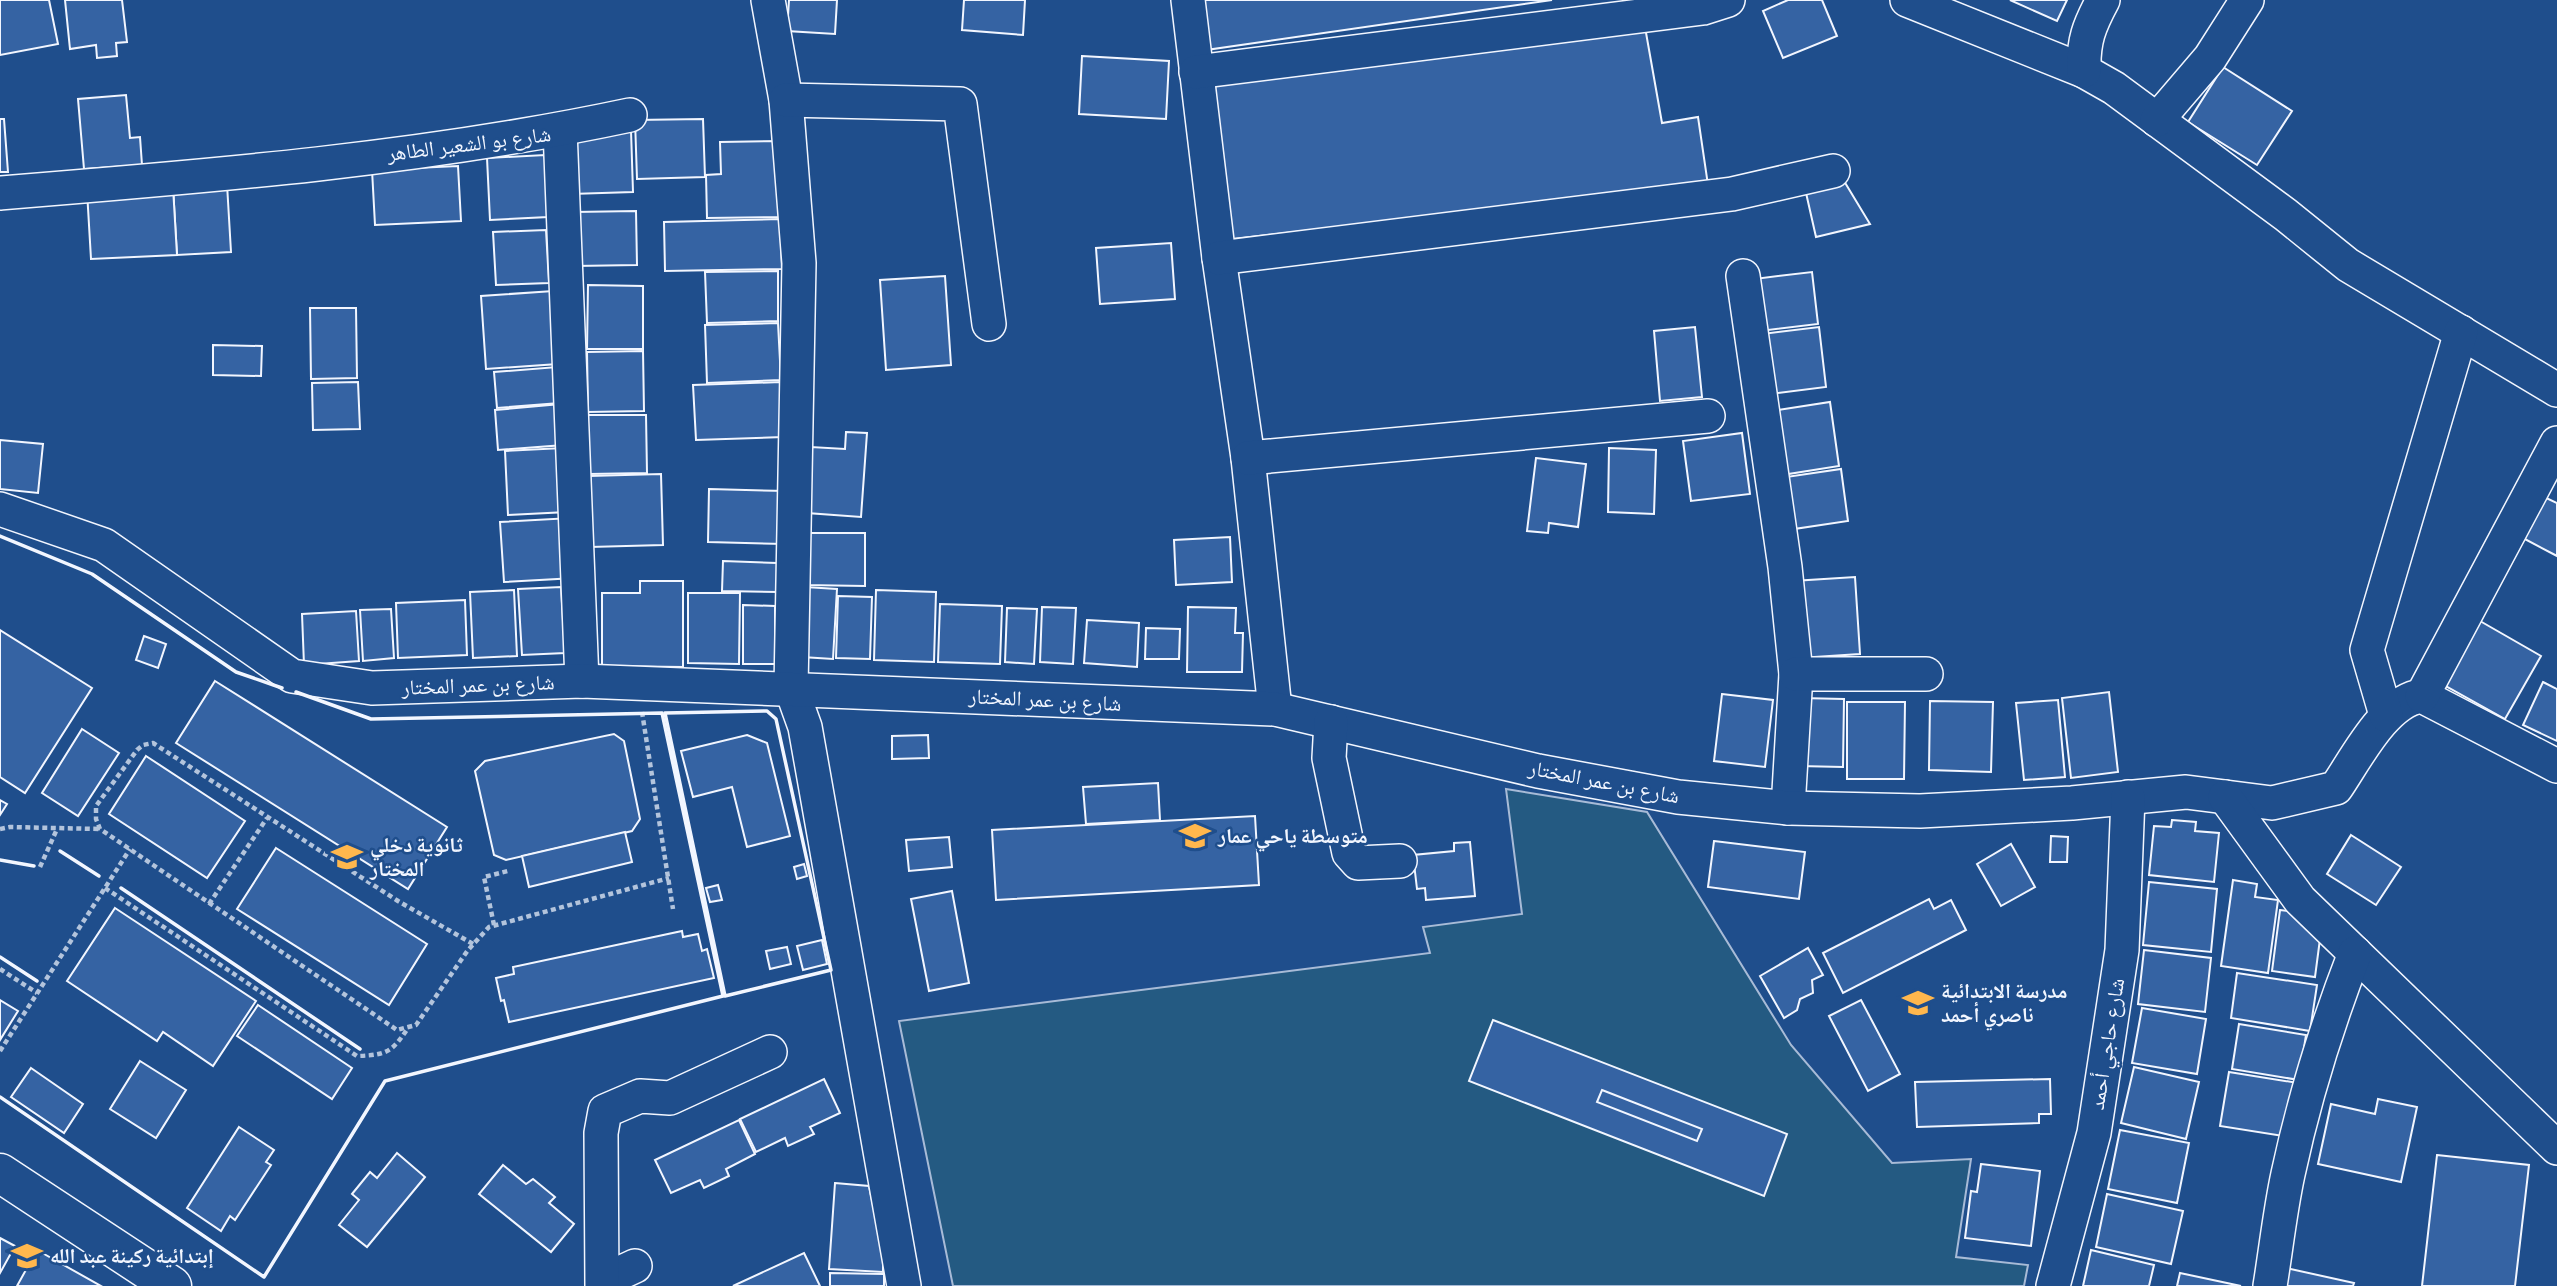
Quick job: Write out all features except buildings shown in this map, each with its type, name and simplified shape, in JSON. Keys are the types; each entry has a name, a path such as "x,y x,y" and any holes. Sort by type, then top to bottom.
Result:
{"main road":[{"path":"0,1172 172,1286"}],"street":[{"path":"768,0 786,100 799,263 791,688 805,727 904,1286"},
{"path":"1188,0 1219,258 1248,458 1275,709"},
{"path":"1196,72 1703,8 1728,0"},
{"path":"1907,0 2084,71 2114,88 2286,215 2348,265 2557,390"},
{"path":"2084,71 2084,47 2090,25 2103,0"},
{"path":"2157,120 2210,58 2246,0"},
{"path":"786,100 960,104 989,324"},
{"path":"560,130 630,115"},
{"name":"شارع بو الشعير الطاهر","path":"0,193 247,173 560,130 582,681"},
{"path":"1219,258 1732,194 1833,171"},
{"path":"1743,276 1785,567 1796,674 1788,808"},
{"path":"2461,332 2367,650 2386,715 2413,697 2422,696 2557,766"},
{"path":"1248,458 1708,416"},
{"path":"2422,696 2557,443"},
{"name":"شارع بن عمر المختار","path":"0,509 104,545 292,676 372,688 582,681 1275,709 1538,771 1678,797 1788,808 1920,811 2072,803 2186,792 2272,803 2336,788 2386,715"},
{"path":"1796,674 1926,674"},
{"path":"1331,722 1329,758 1349,853 1358,863 1400,860"},
{"name":"شارع حاجي أحمد","path":"2053,1286 2094,1132 2122,950 2127,797"},
{"path":"2225,797 2300,901 2557,1148"},
{"path":"2270,1286 2287,1177 2304,1104 2333,1009 2355,953"},
{"path":"635,1266 602,1284 601,1133 606,1111 640,1096 670,1098 770,1052"}],"path":[{"path":"638,684 673,909"},
{"path":"100,829 96,819 96,806 136,750 143,744 153,744 398,901 473,944"},
{"path":"209,904 267,818"},
{"path":"0,829 100,829 397,1030 416,1026 473,944 489,927 668,878"},
{"path":"40,867 57,829"},
{"path":"0,1051 130,849"},
{"path":"494,925 484,877 508,871"},
{"path":"105,888 357,1056 369,1056 396,1047 408,1028"},
{"path":"0,969 37,993"}],"shaded area":[{"path":"1506,789 1647,812 1791,1045 1892,1163 1971,1159 1956,1257 2028,1265 2024,1286 953,1286 899,1021 1430,953 1423,927 1522,914"}],"wall":[{"path":"0,536 92,574 236,672 282,688"},
{"path":"0,1097 264,1277 385,1081 723,996 662,713 371,719 296,692"},
{"path":"767,711 776,719 831,970 725,996 665,713 767,711"},
{"path":"60,851 99,876"},
{"path":"0,860 34,866"},
{"path":"121,888 360,1049"},
{"path":"0,957 37,981"}],"place":[{"name":"متوسطة ياحي عمار","path":"1195,836"},
{"name":"ثانوية دخلي المختار","path":"347,857"},
{"name":"مدرسة الابتدائية ناصري أحمد","path":"1918,1003"},
{"name":"إبتدائية ركينة عبد الله","path":"27,1256"}]}
